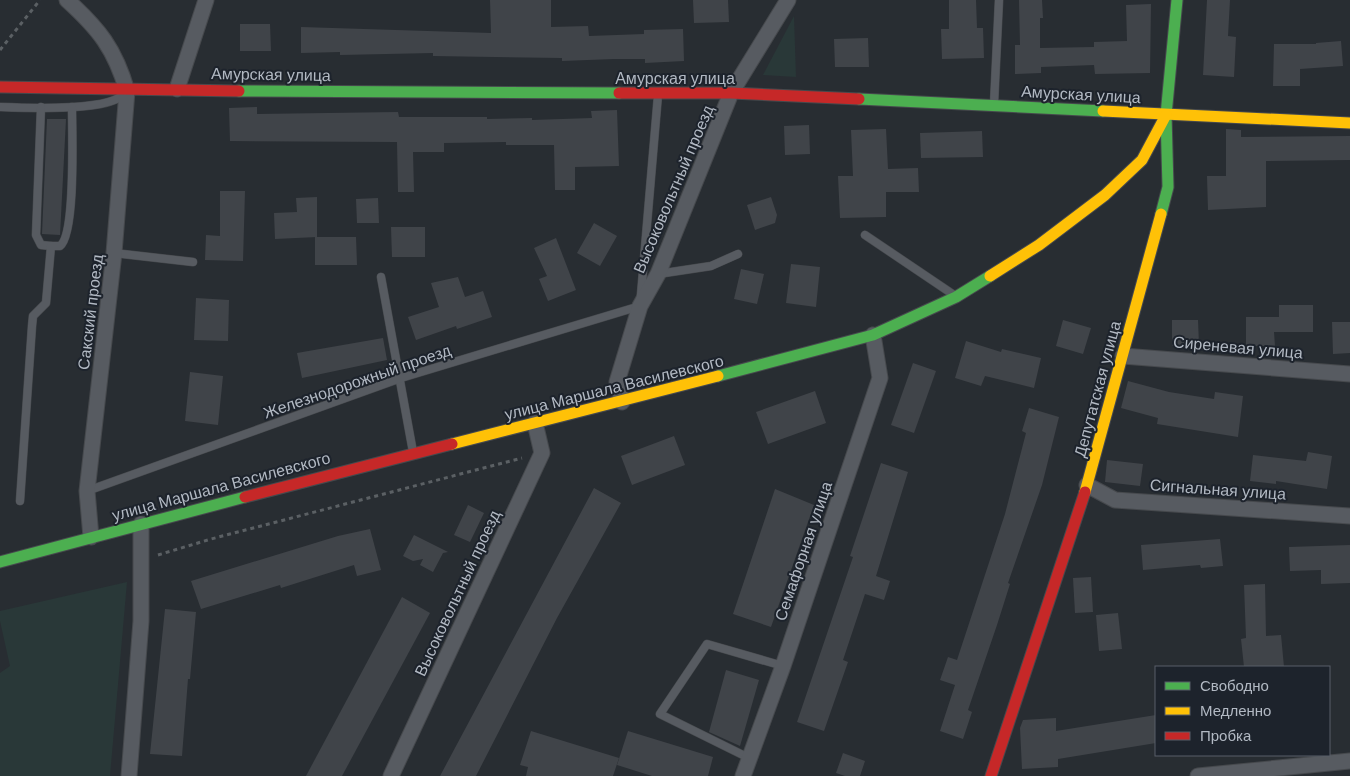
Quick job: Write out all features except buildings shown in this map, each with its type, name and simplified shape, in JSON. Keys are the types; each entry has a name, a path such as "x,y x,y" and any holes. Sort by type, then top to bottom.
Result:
{"street":[{"path":"67,0 108,44 120,67 127,91"},
{"path":"177,89 206,0"},
{"name":"Высоковольтный проезд","path":"622,402 618,382 640,306 658,274 731,93 788,0"},
{"name":"Депутатская улица","path":"991,776 1087,485 1124,356 1168,187 1166,115 1177,0"},
{"name":"Амурская улица","path":"0,87 127,91 177,89 658,95 731,93 1350,123"},
{"name":"Сакский проезд","path":"91,537 87,491 114,253 127,91"},
{"name":"улица Маршала Василевского","path":"0,562 414,453 622,402 873,335 956,296 1029,253 1105,195 1142,160 1166,115"},
{"name":"Семафорная улица","path":"743,776 783,666 880,378 873,335"},
{"name":"Сиреневая улица","path":"1124,356 1350,374"},
{"path":"535,423 542,453"},
{"name":"Высоковольтный проезд","path":"391,776 542,453"},
{"name":"Сигнальная улица","path":"1087,485 1115,500 1350,516"},
{"path":"129,776 141,621 141,524"},
{"path":"1198,776 1350,761"}],"lane":[{"path":"994,106 999,0"},
{"path":"0,107 72,106 110,102 127,91"},
{"path":"640,306 658,95"},
{"path":"41,107 36,235 41,245 60,246 67,236 73,171 72,106"},
{"path":"865,235 956,296"},
{"path":"20,501 33,316 46,303 51,246"},
{"path":"114,253 193,262"},
{"path":"658,274 711,266 738,254"},
{"path":"381,276 414,453"},
{"name":"Железнодорожный проезд","path":"87,491 401,378 640,306"},
{"path":"749,758 660,714 707,644 783,666"}],"path":[{"path":"0,50 40,0"},
{"path":"142,560 211,539 542,453"}],"shaded area":[{"path":"794,16 796,77 763,75"},
{"path":"127,582 110,776 0,776 0,673 10,666 0,621 0,611"}],"traffic: fast":[{"path":"1161,214 1168,187 1166,115 1177,0"},
{"path":"239,91 619,93"},
{"path":"859,99 1103,111"},
{"path":"718,376 873,335 956,297 990,276"},
{"path":"0,562 245,497"}],"traffic: slow":[{"path":"1103,111 1350,123"},
{"path":"990,276 1039,245 1105,195 1142,160 1166,115"},
{"path":"1085,492 1161,214"},
{"path":"452,444 718,376"}],"traffic: jam":[{"path":"0,87 239,91"},
{"path":"619,93 731,93 859,99"},
{"path":"245,497 452,444"},
{"path":"991,776 1085,492"}]}
